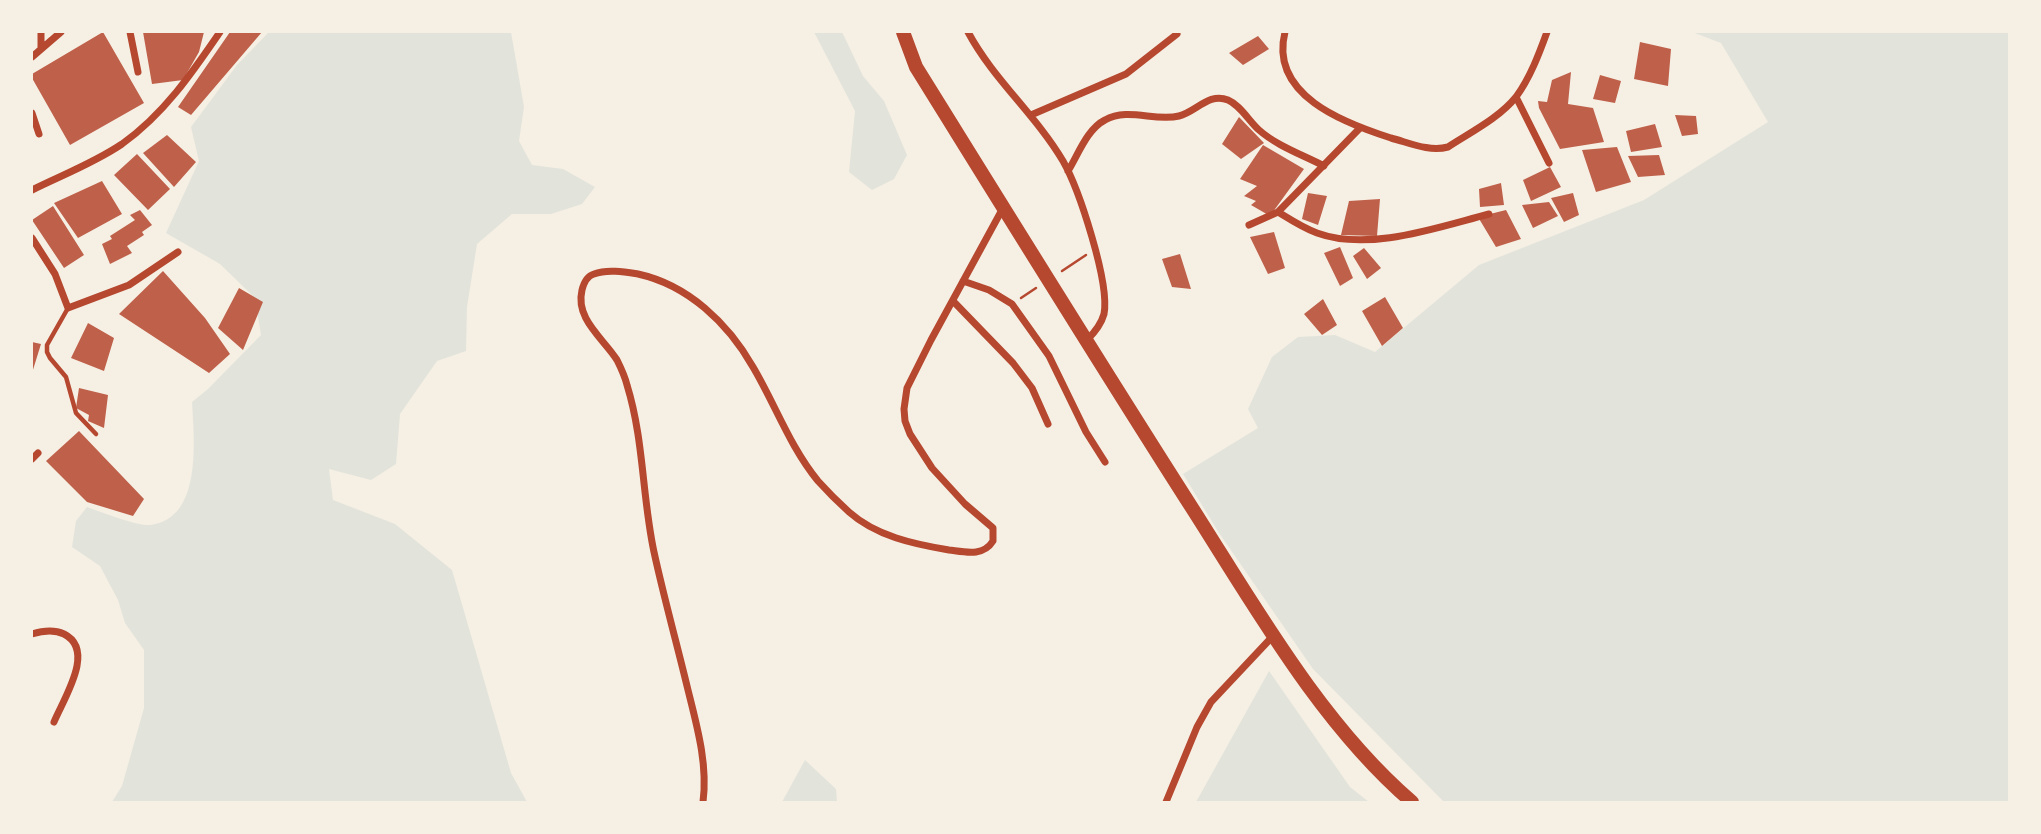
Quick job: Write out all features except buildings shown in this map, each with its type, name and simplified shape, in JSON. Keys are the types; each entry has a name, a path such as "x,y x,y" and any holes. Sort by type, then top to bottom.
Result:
{"highway":[{"path":"903,32 916,67 1273,636 1346,736 1380,775 1412,803"}],"street":[{"path":"41,32 41,48"},
{"path":"32,57 61,32"},
{"path":"130,32 138,72"},
{"path":"32,190 89,164 122,144 153,119 183,85 220,32"},
{"path":"968,32 1031,115 1068,171 1102,273 1105,305 1103,318 1086,341"},
{"path":"1285,32 1285,64 1295,83 1314,104 1360,128 1421,147 1440,150 1496,116 1516,97 1535,64 1547,32"},
{"path":"1031,115 1126,74 1177,33"},
{"path":"1516,97 1549,163"},
{"path":"1068,171 1084,142 1103,120 1117,115 1176,117 1218,98 1227,99 1234,104 1270,138 1324,166"},
{"path":"32,113 39,134"},
{"path":"1249,225 1278,212 1360,128"},
{"path":"703,803 705,787 699,736 654,549 641,437 627,382 618,362 583,314 580,298 583,284 594,274 624,271 652,277 684,291 717,319 752,365 811,471 850,513 874,530 905,541 969,553 984,551 993,541 993,528 965,504 932,468 905,421 907,388 1004,208"},
{"path":"1278,212 1318,234 1374,239 1405,235 1489,214"},
{"path":"32,238 55,274 68,308 129,285 178,252"},
{"path":"963,281 989,290 1012,304 1035,333 1086,432 1105,461"},
{"path":"953,300 1013,363 1032,388 1048,424"},
{"path":"32,634 57,631 69,637 78,648 78,664 54,722"},
{"path":"1166,803 1197,727 1211,702 1273,636"}],"lane":[{"path":"68,308 47,345 47,352 66,377 76,413 96,434"}],"shaded area":[{"path":"269,32 511,32 524,107 519,141 532,165 563,169 595,187 582,204 551,214 512,214 477,244 467,307 466,351 437,361 400,414 396,464 371,480 329,469 333,500 395,524 452,570 511,773 527,802 112,802 122,786 144,708 144,650 125,623 118,600 100,566 72,547 76,521 87,507 128,521 150,525 167,520 179,508 192,475 192,402 261,335 255,298 220,264 166,233 199,161 191,127 237,65"},
{"path":"814,32 842,32 863,76 884,101 907,155 894,179 872,190 849,172 855,111"},
{"path":"1692,32 2009,32 2009,802 1444,802 1313,669 1219,533 1183,474 1258,428 1248,409 1272,357 1298,337 1335,335 1375,352 1479,265 1644,200 1768,122 1721,43"},
{"path":"1269,671 1350,787 1369,802 1196,802"},
{"path":"805,760 836,789 837,802 782,802"}]}
